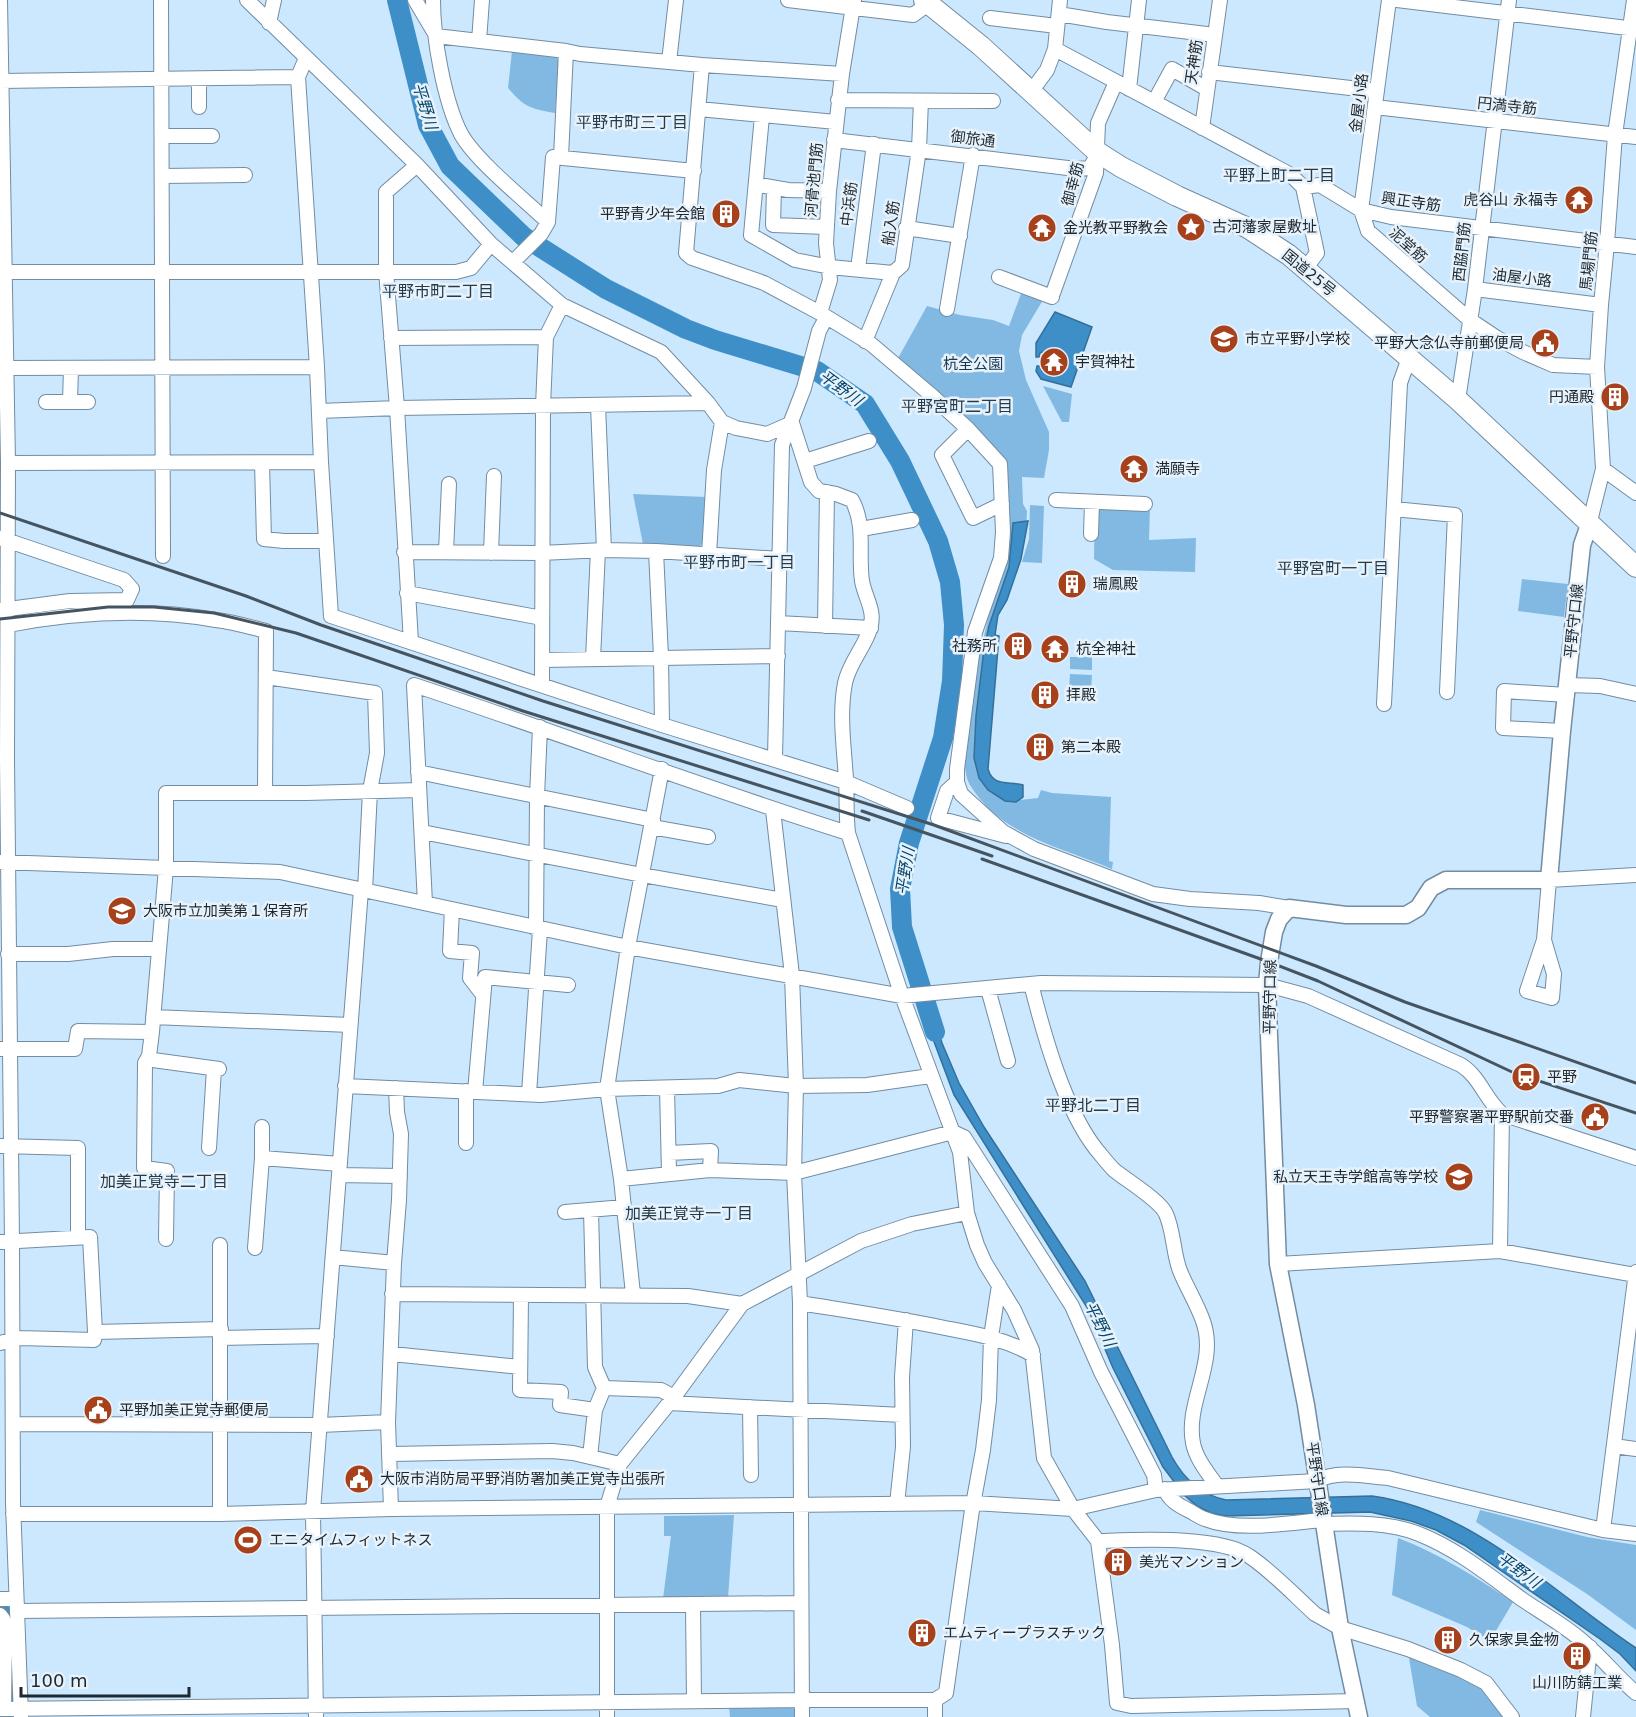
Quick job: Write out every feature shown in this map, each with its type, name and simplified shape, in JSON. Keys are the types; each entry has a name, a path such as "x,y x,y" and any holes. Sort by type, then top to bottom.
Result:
{"highway":[{"name":"国道25号","path":"926,2 981,46 1096,152 1149,182 1248,228 1289,255 1458,400 1636,567"}],"main road":[{"name":"平野守口線","path":"1550,880 1562,731 1582,545 1589,525"},
{"path":"1289,908 1346,915 1406,915 1419,908 1431,888 1446,880 1550,880"},
{"name":"平野守口線","path":"1289,908 1279,919 1274,932 1267,985 1278,1264 1306,1405 1340,1628 1358,1709"}],"street":[{"path":"0,0 3,368 8,463 4,539 4,609 8,625 4,659 3,760 8,954 5,1049 6,1383 13,1424 9,1506 16,1605 9,1624 11,1710 316,1711 607,1702 935,1700 946,1693 989,1400 991,1337 999,1285"},
{"path":"161,0 163,556"},
{"path":"247,0 417,165 491,244 516,260 562,305 661,352 708,403 722,423 767,434 792,423 811,482 819,491 852,500 857,510 861,529 862,581 873,613 871,628 848,673 845,684 842,734 848,833 905,996 930,1076 960,1152 967,1213 977,1245 1014,1310 1033,1355 1044,1458 1072,1509 1098,1541 1117,1703 1132,1712 1358,1709"},
{"path":"269,23 274,0"},
{"path":"415,0 436,36"},
{"path":"433,0 436,49 454,117 462,135 544,228"},
{"path":"478,41 482,0"},
{"path":"669,62 676,0"},
{"path":"788,0 854,4 913,15 926,2"},
{"path":"1129,88 1139,0"},
{"name":"天神筋","path":"1202,128 1220,0"},
{"name":"金屋小路","path":"1361,210 1389,0"},
{"path":"1397,0 1509,7 1634,29"},
{"name":"馬場門筋","path":"1589,525 1603,470 1597,367 1601,304 1608,243 1615,135 1634,29 1634,0"},
{"name":"河骨池門筋","path":"775,758 782,445 804,388 830,280 826,243 829,191 838,100 854,4"},
{"name":"西脇門筋","path":"1458,400 1475,289 1509,7"},
{"path":"1030,93 1047,70 1055,49 1059,13"},
{"path":"990,18 1059,13 1215,35"},
{"path":"436,36 580,54 842,74"},
{"path":"1055,49 1291,175 1303,187 1317,253 1305,269"},
{"path":"561,157 566,51"},
{"path":"306,58 298,76 331,616 662,725 775,758 846,782 907,808"},
{"path":"702,65 686,253 692,258 764,283 865,341 930,394 968,429 1000,464 1003,532 1001,558 975,632 961,727 957,782 961,794 1003,832 1034,849 1153,894 1289,908"},
{"path":"1154,102 1172,69 1207,88"},
{"path":"1209,72 1377,92"},
{"path":"1,81 298,76"},
{"path":"199,79 199,107"},
{"name":"御幸筋","path":"999,277 1052,295 1096,172 1098,123 1116,82"},
{"path":"838,100 993,101"},
{"name":"船入筋","path":"865,341 893,273 902,265 919,149 921,101"},
{"name":"円満寺筋","path":"1376,107 1636,137"},
{"path":"699,109 836,122"},
{"path":"762,116 751,235 795,260 830,267 893,273"},
{"path":"162,136 212,136"},
{"name":"御旅通","path":"834,140 1087,170 1094,163 1096,152"},
{"name":"中浜筋","path":"858,269 874,144"},
{"path":"947,309 973,155"},
{"path":"516,260 544,228 553,157 694,171"},
{"path":"411,642 386,271 386,192 417,165"},
{"path":"162,176 245,175"},
{"path":"1303,187 1320,184 1361,210"},
{"path":"756,185 829,191"},
{"path":"774,188 773,225 827,227"},
{"name":"興正寺筋","path":"1361,210 1390,217 1636,247"},
{"name":"泥堂筋","path":"1361,210 1368,231 1470,320 1523,352 1553,365 1597,367"},
{"path":"906,228 960,236"},
{"path":"2,272 456,272 471,268 491,244"},
{"name":"油屋小路","path":"1475,289 1601,304"},
{"path":"542,685 541,553 546,337 562,305"},
{"path":"392,338 546,337"},
{"path":"1384,704 1400,383 1409,358"},
{"path":"3,368 317,367"},
{"path":"70,402 71,368"},
{"path":"46,402 88,402"},
{"path":"319,411 708,403"},
{"path":"593,659 601,550 598,405"},
{"path":"709,555 714,470 722,423"},
{"path":"968,429 942,455 973,518 1002,504"},
{"path":"805,461 869,441"},
{"path":"8,463 321,462"},
{"path":"262,463 264,539 284,542 326,540"},
{"path":"1603,470 1636,493"},
{"path":"491,553 494,476"},
{"path":"446,552 449,484"},
{"path":"825,626 827,492"},
{"path":"1056,500 1144,504"},
{"path":"1091,534 1092,502"},
{"path":"1394,509 1454,514 1455,516 1448,692"},
{"path":"861,529 912,520"},
{"path":"4,539 124,580 132,589 127,600 70,601 4,609"},
{"path":"405,552 656,551 780,559"},
{"path":"656,551 662,725"},
{"path":"407,593 542,618"},
{"path":"8,625 51,617 110,613 216,619 266,631 265,793"},
{"path":"778,623 871,628"},
{"path":"542,660 777,656"},
{"path":"266,677 375,693 377,753 370,791 350,1025 313,1511 316,1711"},
{"path":"425,903 414,685 773,810 848,833"},
{"path":"1562,731 1503,728 1504,691 1567,690 1600,686 1636,694"},
{"path":"529,1094 538,929 536,855 540,727"},
{"path":"633,1294 621,1179 607,1089 628,947 662,770"},
{"path":"418,772 708,837"},
{"path":"957,782 947,791 938,818 1015,838"},
{"path":"166,1239 167,1171 144,1168 145,1063 149,1056 152,1032 166,868 166,793 419,790"},
{"path":"773,810 792,975 796,1086 794,1173 800,1303 802,1717"},
{"path":"422,832 783,900"},
{"path":"4,862 280,872 628,947 905,996 1031,984 1267,985 1308,996 1461,1065 1471,1071 1493,1106 1502,1114 1636,1158"},
{"path":"1544,940 1550,880 1636,875"},
{"path":"452,909 450,951 471,953 470,978 483,995"},
{"path":"8,954 68,954 113,949 159,950"},
{"path":"466,1143 470,1092 485,977 568,985"},
{"path":"1031,984 1040,1020 1066,1094 1085,1132 1095,1148 1114,1169 1166,1212 1180,1270 1205,1326 1207,1358 1192,1423 1193,1443 1213,1484"},
{"path":"988,989 1008,1060"},
{"path":"153,1017 350,1025"},
{"path":"5,1049 75,1049 78,1031 152,1032"},
{"path":"149,1056 153,1060 217,1069 209,1148"},
{"path":"345,1086 529,1094 718,1086 739,1080 796,1086 867,1085 930,1076"},
{"path":"391,1509 391,1454 388,1422 401,1134 396,1088"},
{"path":"667,1088 669,1173"},
{"path":"1500,1251 1502,1114"},
{"path":"255,1248 262,1158 262,1126"},
{"path":"621,1179 711,1170 794,1173 953,1132 964,1137 1072,1306 1101,1372 1154,1475 1168,1496 1178,1505 1204,1519 1225,1524 1264,1525 1323,1520 1389,1526 1417,1533 1468,1561 1590,1647 1636,1693"},
{"path":"5,1146 78,1148 78,1237"},
{"path":"669,1152 711,1151 711,1170"},
{"path":"262,1158 400,1176"},
{"path":"565,1212 624,1207"},
{"path":"590,1457 595,1410 604,1388 595,1367 591,1210"},
{"path":"607,1717 607,1507 620,1464 672,1400 742,1305 861,1241 912,1224 967,1213"},
{"path":"6,1242 90,1237 95,1332 94,1340 19,1338 6,1342"},
{"path":"220,1245 220,1514"},
{"path":"1278,1264 1500,1251 1636,1274 1630,1372 1614,1446 1603,1530"},
{"path":"333,1257 394,1263"},
{"path":"392,1294 594,1296 633,1294 688,1296 742,1305"},
{"path":"520,1295 520,1390 561,1392 560,1405 595,1410"},
{"path":"800,1303 906,1320 991,1337 1019,1346 1033,1355"},
{"path":"897,1504 903,1447 906,1320"},
{"path":"95,1332 327,1336"},
{"path":"392,1354 520,1367"},
{"path":"604,1388 661,1390 672,1400 750,1407 902,1415"},
{"path":"750,1407 751,1476"},
{"path":"13,1424 320,1425 388,1422"},
{"path":"1614,1446 1636,1449"},
{"path":"391,1454 552,1451 620,1464"},
{"path":"9,1506 220,1514 391,1509 974,1503 1072,1509 1163,1489 1213,1484 1318,1486 1328,1476 1388,1478 1603,1530 1636,1534"},
{"path":"1098,1541 1165,1539 1229,1546 1248,1555 1315,1614 1340,1628 1408,1649 1461,1670 1486,1683 1512,1717"},
{"path":"0,1599 16,1605 315,1608 800,1603"},
{"path":"693,1604 694,1701"},
{"path":"1582,1717 1590,1647"},
{"path":"935,1700 935,1717"}],"green space":[{"path":"512,51 553,55 559,60 555,113 528,106 508,88"},
{"name":"杭全公園","path":"1022,291 1043,300 1022,335 1019,351 1026,380 1049,432 1049,450 1044,478 1022,477 1023,504 1027,511 1026,529 1022,553 997,615 987,769 995,781 1020,800 1038,798 1041,790 1052,793 1111,797 1109,861 1113,862 1112,869 1034,838 1015,828 998,817 970,785 965,770 967,724 991,605 1003,459 979,431 897,360 927,306 960,315 993,320 1009,326"},
{"path":"1043,386 1072,394 1069,422 1062,422"},
{"path":"633,494 706,497 703,543 698,548 644,549"},
{"path":"1095,504 1150,507 1149,540 1196,538 1195,572 1113,570 1094,559"},
{"path":"1030,505 1044,506 1042,563 1022,562 1029,539"},
{"path":"1522,579 1568,584 1564,617 1518,611"},
{"path":"1070,657 1092,657 1092,670 1070,669"},
{"path":"1070,674 1092,675 1091,690 1069,689"},
{"path":"1480,1510 1587,1537 1636,1545 1636,1630 1587,1594 1476,1522"},
{"path":"734,1515 728,1598 663,1599 671,1536 664,1536 664,1516"},
{"path":"1398,1538 1457,1567 1513,1602 1490,1641 1467,1627 1392,1595"},
{"path":"1409,1658 1483,1689 1503,1717 1430,1717 1417,1706"},
{"path":"729,1706 790,1706 794,1709 794,1717 730,1717"}],"water":[{"path":"1055,312 1092,327 1071,387 1041,379 1036,371 1037,366 1040,366 1042,371 1048,372 1051,366 1056,366 1057,358 1051,358 1050,353 1041,352 1039,357 1036,357 1036,343"},
{"path":"1028,521 1021,559 1007,600 998,615 995,635 999,636 988,769 993,779 997,781 1023,785 1023,797 1016,802 1005,801 988,790 979,778 974,758 976,716 989,626 1009,567 1013,523"},
{"path":"932,1006 942,1043 959,1083 984,1127 1085,1281 1172,1457 1194,1485 1217,1498 1226,1500 1372,1496 1410,1504 1445,1518 1512,1557 1636,1648 1636,1671 1620,1654 1600,1639 1464,1545 1436,1530 1411,1521 1370,1512 1225,1516 1211,1513 1197,1506 1185,1496 1163,1467 1113,1368 1088,1309 954,1095 921,1007"}],"waterway":[{"name":"平野川","path":"397,0 428,125 450,166 524,237 606,289 686,329 817,371 865,404 900,461 938,541 950,582 954,625 952,681 943,738 909,843 900,889 902,927 935,1032"},
{"path":"0,1607 10,1614 11,1717"}],"railway":[{"path":"0,513 246,596 321,625 543,701 934,825 1316,966 1405,1002 1636,1083"},
{"path":"0,619 108,607 154,607 214,613 296,633 523,711 869,820"},
{"path":"862,811 992,856"},
{"path":"982,859 1318,981 1512,1072 1636,1113"}],"place":[{"name":"虎谷山 永福寺","path":"1579,200"},
{"name":"平野青少年会館","path":"726,214"},
{"name":"古河藩家屋敷址","path":"1191,227"},
{"name":"金光教平野教会","path":"1042,228"},
{"name":"市立平野小学校","path":"1224,339"},
{"name":"平野大念仏寺前郵便局","path":"1545,343"},
{"name":"宇賀神社","path":"1054,362"},
{"name":"円通殿","path":"1615,397"},
{"name":"満願寺","path":"1134,469"},
{"name":"瑞鳳殿","path":"1072,584"},
{"name":"社務所","path":"1018,646"},
{"name":"杭全神社","path":"1055,649"},
{"name":"拝殿","path":"1045,695"},
{"name":"第二本殿","path":"1040,747"},
{"name":"大阪市立加美第１保育所","path":"122,911"},
{"name":"平野","path":"1526,1077"},
{"name":"平野警察署平野駅前交番","path":"1595,1117"},
{"name":"私立天王寺学館高等学校","path":"1459,1177"},
{"name":"平野加美正覚寺郵便局","path":"98,1410"},
{"name":"大阪市消防局平野消防署加美正覚寺出張所","path":"359,1479"},
{"name":"エニタイムフィットネス","path":"248,1540"},
{"name":"美光マンション","path":"1118,1562"},
{"name":"エムティープラスチック","path":"922,1633"},
{"name":"久保家具金物","path":"1448,1640"},
{"name":"山川防錆工業","path":"1577,1656"}],"district":[{"name":"平野市町三丁目","path":"632,122"},
{"name":"平野上町二丁目","path":"1279,175"},
{"name":"平野市町二丁目","path":"438,291"},
{"name":"平野宮町二丁目","path":"957,406"},
{"name":"平野市町一丁目","path":"739,562"},
{"name":"平野宮町一丁目","path":"1333,568"},
{"name":"平野北二丁目","path":"1093,1105"},
{"name":"加美正覚寺二丁目","path":"164,1181"},
{"name":"加美正覚寺一丁目","path":"689,1213"}]}
